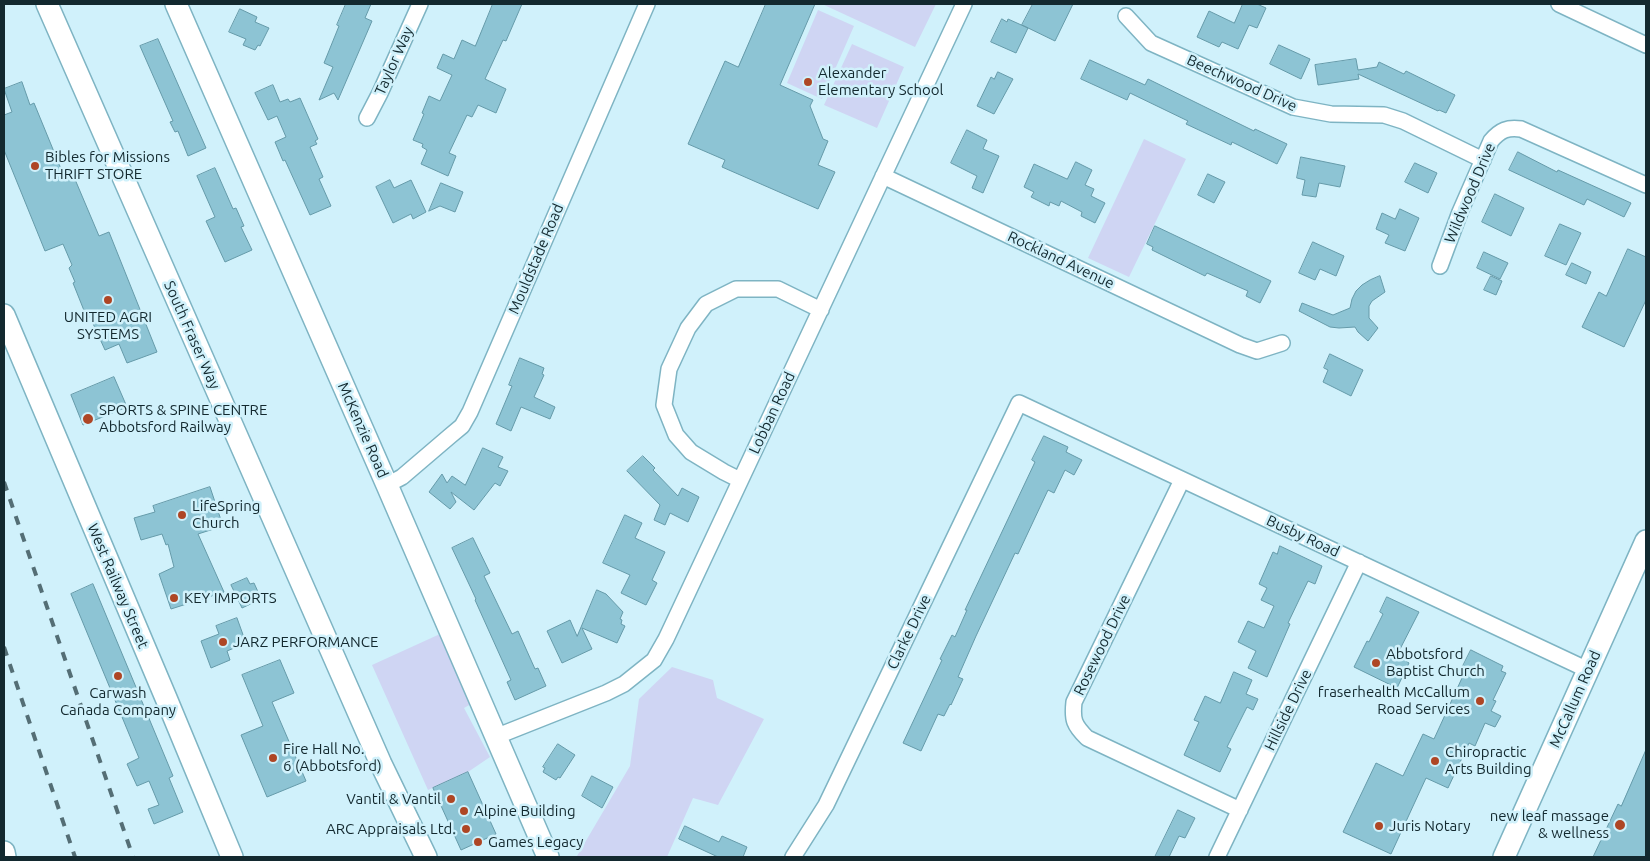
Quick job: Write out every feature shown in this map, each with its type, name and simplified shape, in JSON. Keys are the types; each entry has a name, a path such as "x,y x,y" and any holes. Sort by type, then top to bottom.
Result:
{"street":[{"name":"South Fraser Way","path":"47,4 377,755 426,857"},
{"name":"McKenzie Road","path":"176,4 548,857"},
{"name":"Taylor Way","path":"367,118 420,4"},
{"name":"Mouldstade Road","path":"387,485 402,477 462,426 470,412 647,4"},
{"name":"Lobban Road","path":"495,737 606,693 624,684 654,660 666,639 964,4"},
{"path":"1559,4 1646,44"},
{"name":"Beechwood Drive","path":"1126,16 1151,42 1293,107 1331,114 1384,115 1403,121 1483,160"},
{"name":"Wildwood Drive","path":"1440,266 1460,212 1491,141 1497,134 1507,128 1521,129 1646,185"},
{"name":"Rockland Avenue","path":"883,176 1256,352 1277,344"},
{"path":"740,480 691,452 676,435 664,405 669,369 688,328 706,304 736,289 778,289 821,310"},
{"name":"West Railway Street","path":"4,315 232,857"},
{"name":"Busby Road","path":"1018,402 1588,670"},
{"name":"Clarke Drive","path":"793,857 826,804 1018,402"},
{"name":"Rosewood Drive","path":"1182,480 1074,702 1072,716 1076,728 1087,738 1240,810"},
{"name":"McCallum Road","path":"1504,857 1646,541"},
{"name":"Hillside Drive","path":"1217,857 1359,562"},
{"path":"4,852 6,857"}],"shaded area":[{"path":"822,4 936,4 915,47"},
{"path":"818,10 854,26 822,99 787,83"},
{"path":"852,44 904,67 877,128 824,105"},
{"path":"1144,139 1186,159 1129,277 1088,258"},
{"path":"440,634 471,704 464,708 490,757 468,772 428,790 372,665"},
{"path":"672,667 713,680 717,698 764,719 718,805 693,798 667,857 577,856 630,766 639,699"}],"building":[{"path":"346,4 371,4 365,18 372,21 338,100 334,93 319,100 333,67 324,63"},
{"path":"493,4 522,4 506,41 503,40 485,79 506,89 496,113 478,105 472,117 467,115 449,153 456,156 448,176 421,164 427,150 422,147 423,144 413,140 429,96 440,101 452,75 437,68 443,54 454,59 462,40 475,46"},
{"path":"766,4 815,4 780,85 813,100 810,106 823,139 828,141 818,165 835,172 818,209 722,167 725,160 688,144 725,61 738,67"},
{"path":"1033,4 1073,4 1055,41 1022,25"},
{"path":"1243,4 1257,4 1266,8 1257,28 1249,25 1238,49 1222,42 1219,47 1197,37 1209,11 1234,23"},
{"path":"240,9 257,17 255,22 269,28 260,46 258,45 255,50 243,45 246,39 229,32"},
{"path":"1002,19 1007,22 1008,19 1028,28 1016,53 991,42"},
{"path":"158,39 206,148 188,156 178,131 175,132 170,122 173,121 140,46"},
{"path":"1279,45 1310,59 1301,79 1270,64"},
{"path":"1356,59 1358,70 1377,67 1379,62 1404,74 1406,71 1455,95 1446,113 1358,74 1359,79 1318,85 1315,65"},
{"path":"1090,60 1145,85 1148,79 1254,131 1255,129 1287,144 1277,164 1232,142 1231,145 1186,124 1188,121 1130,93 1127,100 1081,79"},
{"path":"998,72 1013,79 994,114 977,106 991,77 994,79"},
{"path":"22,82 30,105 34,103 66,181 74,177 99,236 109,232 157,352 127,363 119,344 105,350 90,317 87,318 73,283 75,282 69,268 72,265 63,244 45,251 4,150 4,115 12,112 4,89"},
{"path":"273,85 280,102 288,99 290,102 300,98 318,139 315,141 317,144 310,147 323,177 319,179 331,206 310,215 275,142 286,137 277,116 268,120 255,93"},
{"path":"967,130 987,140 983,149 999,156 983,193 972,188 977,176 951,163"},
{"path":"1518,152 1557,172 1558,170 1631,203 1624,217 1587,199 1584,205 1509,170"},
{"path":"1301,157 1345,166 1340,187 1319,183 1316,197 1302,195 1305,180 1297,178"},
{"path":"1076,162 1092,170 1085,185 1094,189 1091,196 1105,203 1095,223 1081,216 1082,212 1061,201 1059,206 1050,202 1049,206 1031,197 1034,192 1024,187 1034,164 1067,179"},
{"path":"1415,163 1437,173 1428,193 1405,182"},
{"path":"215,168 233,209 236,208 244,226 241,227 252,250 225,262 206,221 215,217 197,176"},
{"path":"1208,174 1225,182 1214,203 1198,195"},
{"path":"390,180 394,188 411,180 426,212 413,219 411,214 393,223 376,187"},
{"path":"441,183 463,192 455,212 440,206 429,211"},
{"path":"1495,194 1524,208 1511,236 1482,222"},
{"path":"1400,209 1419,218 1405,251 1385,243 1389,235 1376,229 1382,213 1395,219"},
{"path":"1560,224 1581,233 1566,265 1545,256"},
{"path":"1155,226 1271,281 1260,303 1246,296 1248,291 1207,273 1205,276 1152,250 1153,247 1147,244"},
{"path":"1313,242 1344,256 1336,276 1320,269 1315,280 1299,273"},
{"path":"1628,249 1646,257 1646,300 1624,347 1582,327 1599,292 1606,296"},
{"path":"1484,252 1508,263 1500,279 1477,268"},
{"path":"1572,263 1591,272 1586,284 1566,275"},
{"path":"1380,276 1385,292 1372,301 1369,306 1369,318 1378,328 1368,341 1355,327 1330,327 1299,311 1302,303 1333,315 1350,308 1356,291 1370,280"},
{"path":"1491,276 1502,281 1496,295 1484,290"},
{"path":"1330,354 1363,370 1351,396 1323,382 1328,370 1324,368"},
{"path":"520,358 544,368 542,374 544,375 534,397 555,407 550,419 521,407 511,431 496,424 512,386 509,385"},
{"path":"114,377 127,407 83,425 71,395"},
{"path":"1044,436 1068,447 1066,452 1082,460 1074,475 1065,470 1054,493 1048,490 1018,554 1015,553 976,636 958,677 963,679 951,705 944,716 938,714 921,751 903,743 942,660 940,659 952,635 955,637 967,610 965,610 1035,462 1032,460"},
{"path":"483,448 503,457 498,467 508,471 500,486 495,483 474,510 451,492 456,502 450,509 429,492 442,474 447,483 452,476 465,485"},
{"path":"643,456 655,468 653,470 678,496 682,488 699,497 688,522 670,513 665,525 654,520 660,505 627,471"},
{"path":"210,487 223,526 198,534 224,592 171,609 159,574 174,567 168,544 166,545 162,534 141,540 134,518 155,512 153,506"},
{"path":"625,515 642,523 635,538 665,552 652,580 657,583 646,605 621,593 630,575 603,563"},
{"path":"473,538 490,573 484,576 512,634 518,631 535,669 538,668 546,686 515,700 507,682 511,680 452,548"},
{"path":"1280,546 1322,566 1315,584 1308,581 1288,623 1290,624 1267,677 1248,668 1256,651 1238,642 1248,621 1264,628 1274,606 1261,600 1267,588 1259,584 1273,552 1277,554"},
{"path":"247,578 250,584 254,583 259,594 254,596 257,601 242,608 231,585"},
{"name":"Carwash Canada Company","path":"93,584 173,776 169,778 183,812 154,824 148,809 159,805 149,781 137,786 127,764 139,758 71,594"},
{"path":"597,590 606,594 623,612 620,619 622,620 621,624 625,626 617,643 582,628 592,649 562,663 547,631 570,620 577,636"},
{"path":"1387,597 1419,612 1397,655 1409,663 1397,688 1354,667 1383,614 1380,612"},
{"name":"JARZ PERFORMANCE","path":"237,618 246,643 227,651 230,660 211,668 201,641 219,634 216,626"},
{"path":"1471,650 1503,666 1501,671 1506,673 1493,700 1496,701 1491,711 1501,716 1495,727 1485,723 1475,746 1469,743 1448,788 1426,778 1391,854 1343,832 1376,763 1403,776 1423,734 1434,739 1462,678 1458,676"},
{"name":"Fire Hall No. 6 (Abbotsford)","path":"280,660 294,693 272,702 306,781 267,797 241,735 263,726 242,675"},
{"path":"1234,672 1252,680 1246,694 1258,699 1253,710 1247,707 1227,747 1231,749 1220,772 1184,755 1199,722 1194,720 1205,696 1220,703"},
{"path":"558,744 575,755 560,778 558,777 556,780 543,772 545,768 543,767"},
{"path":"1646,750 1646,857 1593,857 1618,804 1621,806"},
{"name":"Alpine Building","path":"468,772 496,834 461,850 433,788"},
{"path":"592,776 613,787 602,808 582,796"},
{"path":"1178,810 1195,818 1185,838 1179,836 1169,857 1155,857"},
{"path":"685,826 719,842 722,836 747,847 743,857 718,857 679,839"}],"railway":[{"path":"4,482 133,857"},
{"path":"4,647 75,857"}],"place":[{"name":"Alexander Elementary School","path":"808,82"},
{"name":"Bibles for Missions THRIFT STORE","path":"35,166"},
{"name":"UNITED AGRI SYSTEMS","path":"108,300"},
{"name":"SPORTS & SPINE CENTRE Abbotsford Railway","path":"88,419"},
{"name":"LifeSpring Church","path":"182,515"},
{"name":"KEY IMPORTS","path":"174,598"},
{"name":"JARZ PERFORMANCE","path":"223,642"},
{"name":"Abbotsford Baptist Church","path":"1376,663"},
{"name":"Carwash Canada Company","path":"118,676"},
{"name":"fraserhealth McCallum Road Services","path":"1480,701"},
{"name":"Fire Hall No. 6 (Abbotsford)","path":"273,758"},
{"name":"Chiropractic Arts Building","path":"1435,761"},
{"name":"Vantil & Vantil","path":"451,799"},
{"name":"Alpine Building","path":"464,811"},
{"name":"new leaf massage & wellness","path":"1620,825"},
{"name":"Juris Notary","path":"1379,826"},
{"name":"ARC Appraisals Ltd.","path":"466,829"},
{"name":"Games Legacy","path":"478,842"}]}
